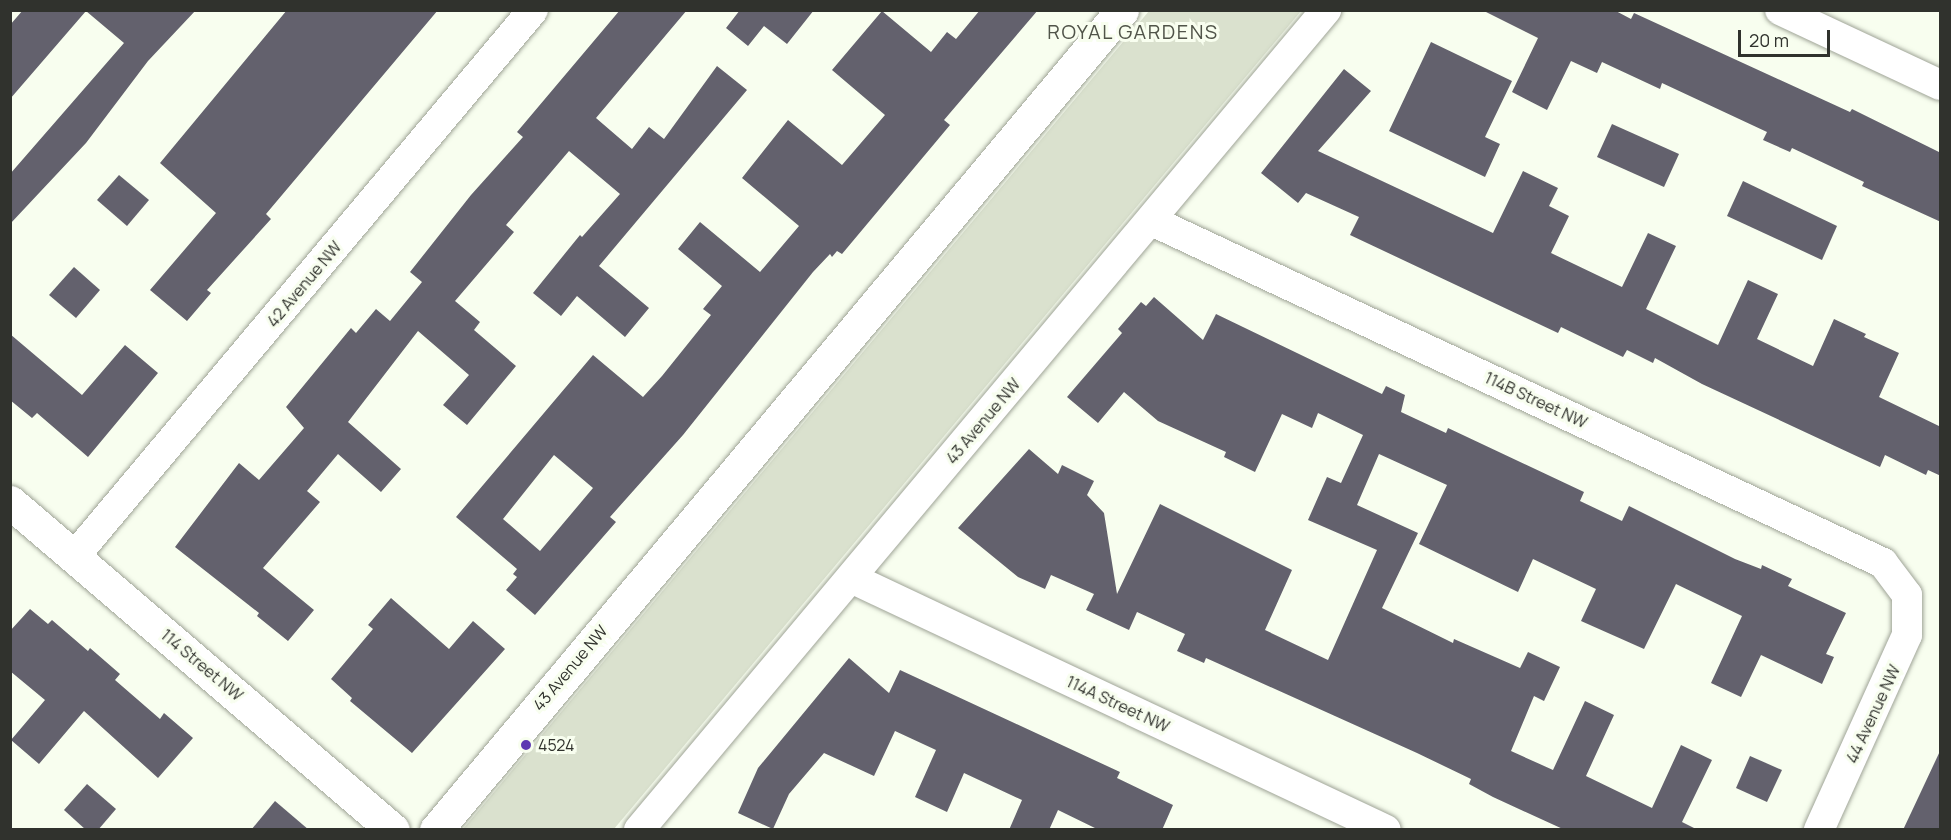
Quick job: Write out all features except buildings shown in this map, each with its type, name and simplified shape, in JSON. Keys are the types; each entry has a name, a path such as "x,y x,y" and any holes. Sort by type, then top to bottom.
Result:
{"street":[{"name":"42 Avenue NW","path":"74,557 533,10"},
{"name":"43 Avenue NW","path":"436,830 1122,10"},
{"name":"43 Avenue NW","path":"639,830 1152,221 1326,10"},
{"path":"1780,10 1941,85"},
{"name":"114B Street NW","path":"1152,221 1869,555 1893,572 1907,595"},
{"name":"114 Street NW","path":"10,502 393,830"},
{"name":"114A Street NW","path":"851,578 1386,830"},
{"name":"44 Avenue NW","path":"1820,830 1904,647 1909,622 1907,595"}],"green space":[{"path":"1149,11 1301,11 614,829 463,829"}],"place":[{"name":"4524","path":"526,745"}],"district":[{"name":"ROYAL GARDENS","path":"1133,31"}]}
